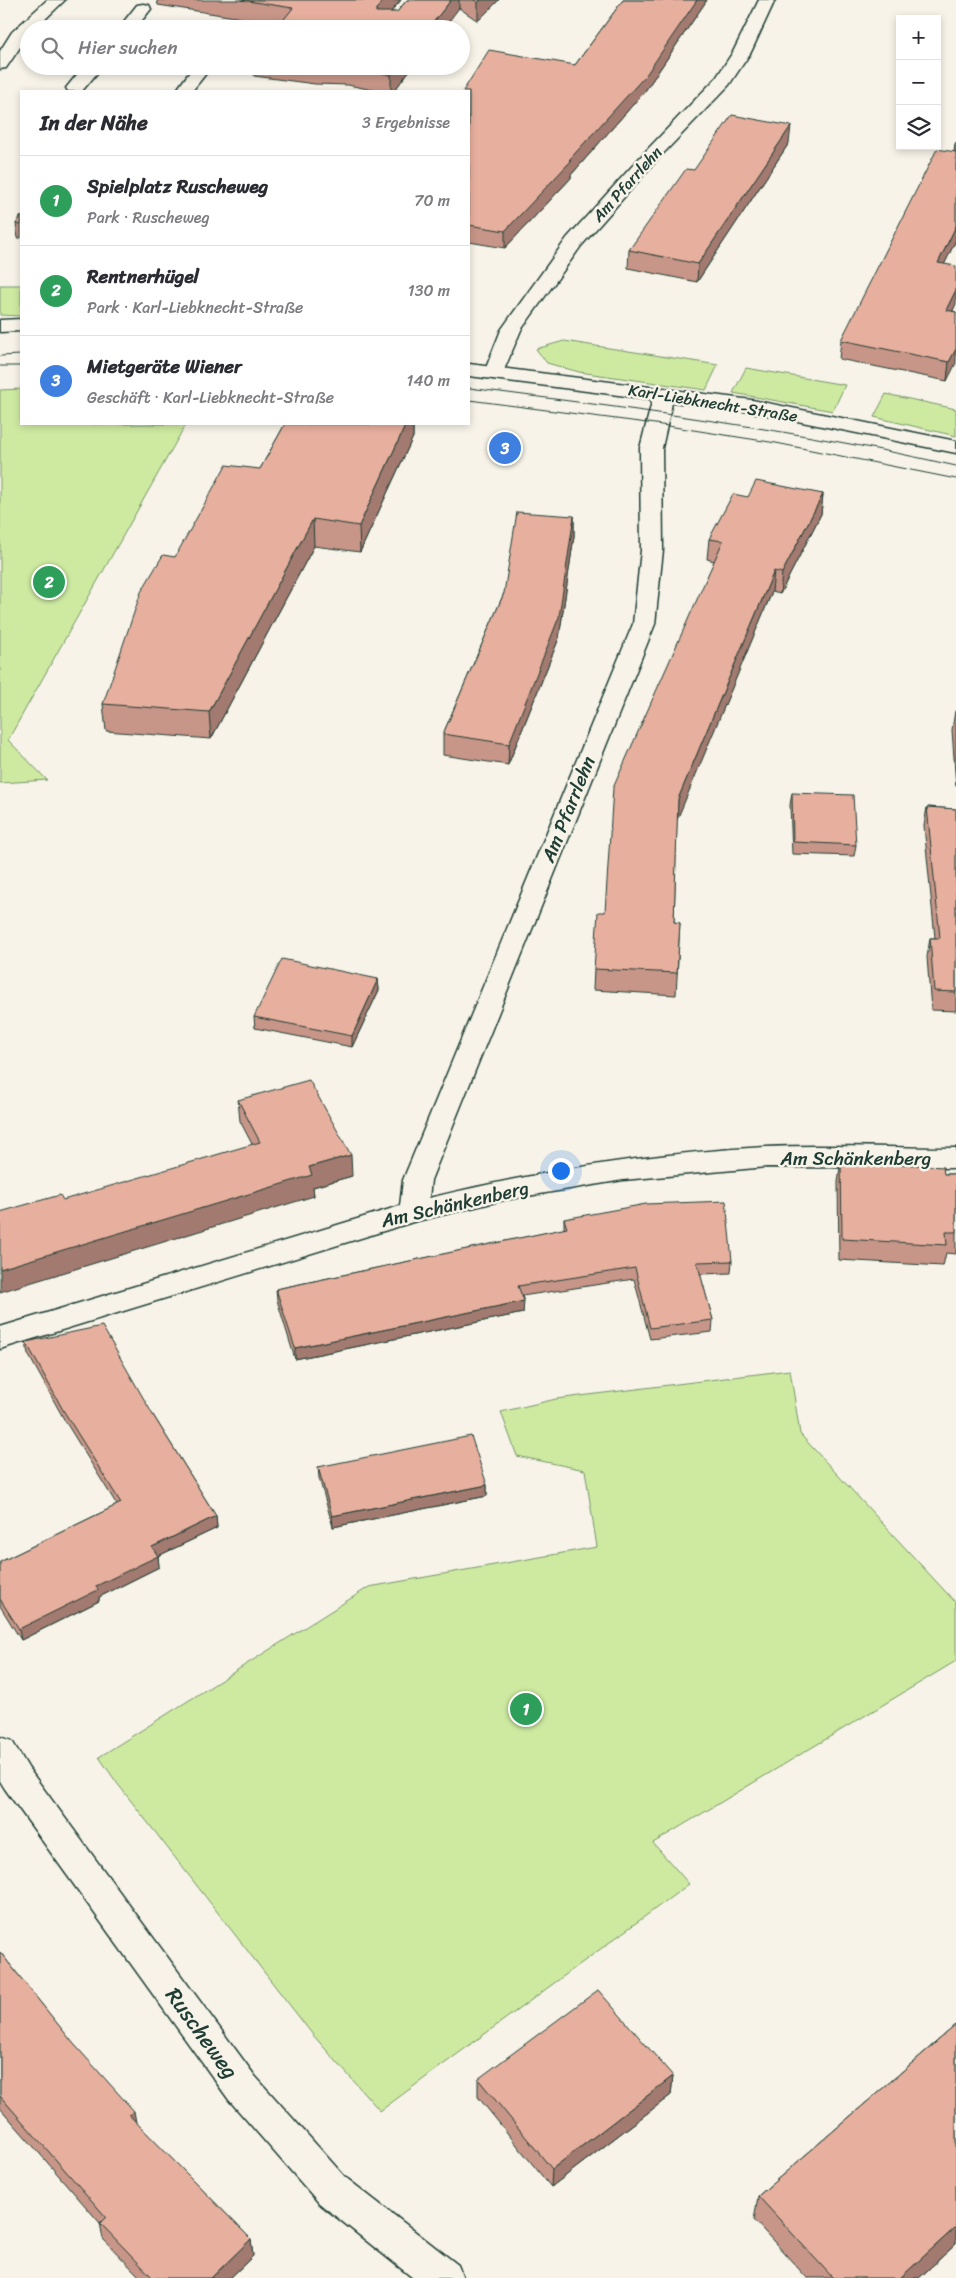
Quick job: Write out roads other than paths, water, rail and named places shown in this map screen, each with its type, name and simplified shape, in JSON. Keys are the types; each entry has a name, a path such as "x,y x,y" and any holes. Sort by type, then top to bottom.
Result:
{"street":[{"path":"38,20 57,0"},
{"name":"Am Pfarrlehn","path":"494,373 511,330 574,242 650,157 723,82 742,52 767,0"},
{"path":"134,20 143,10"},
{"path":"0,64 20,39"},
{"path":"75,88 86,75"},
{"path":"184,90 196,75"},
{"path":"0,326 20,325"},
{"name":"Karl-Liebknecht-Straße","path":"470,370 752,406 956,447"},
{"name":"Am Pfarrlehn","path":"413,1212 416,1180 644,624 652,550 651,448 664,394"},
{"name":"Am Schänkenberg","path":"0,1338 413,1212 504,1190 623,1170 768,1157 956,1158"},
{"name":"Ruscheweg","path":"0,1751 17,1779 242,2088 332,2190 444,2278"}],"tram line":[{"path":"0,356 20,355"},
{"path":"0,366 20,366"},
{"path":"470,388 713,421 835,441 956,466"},
{"path":"470,400 655,424 776,443 956,479"}],"place":[{"name":"Mietgeräte Wiener","path":"505,448"},
{"name":"Rentnerhügel","path":"49,582"},
{"name":"Spielplatz Ruscheweg","path":"526,1709"}]}
